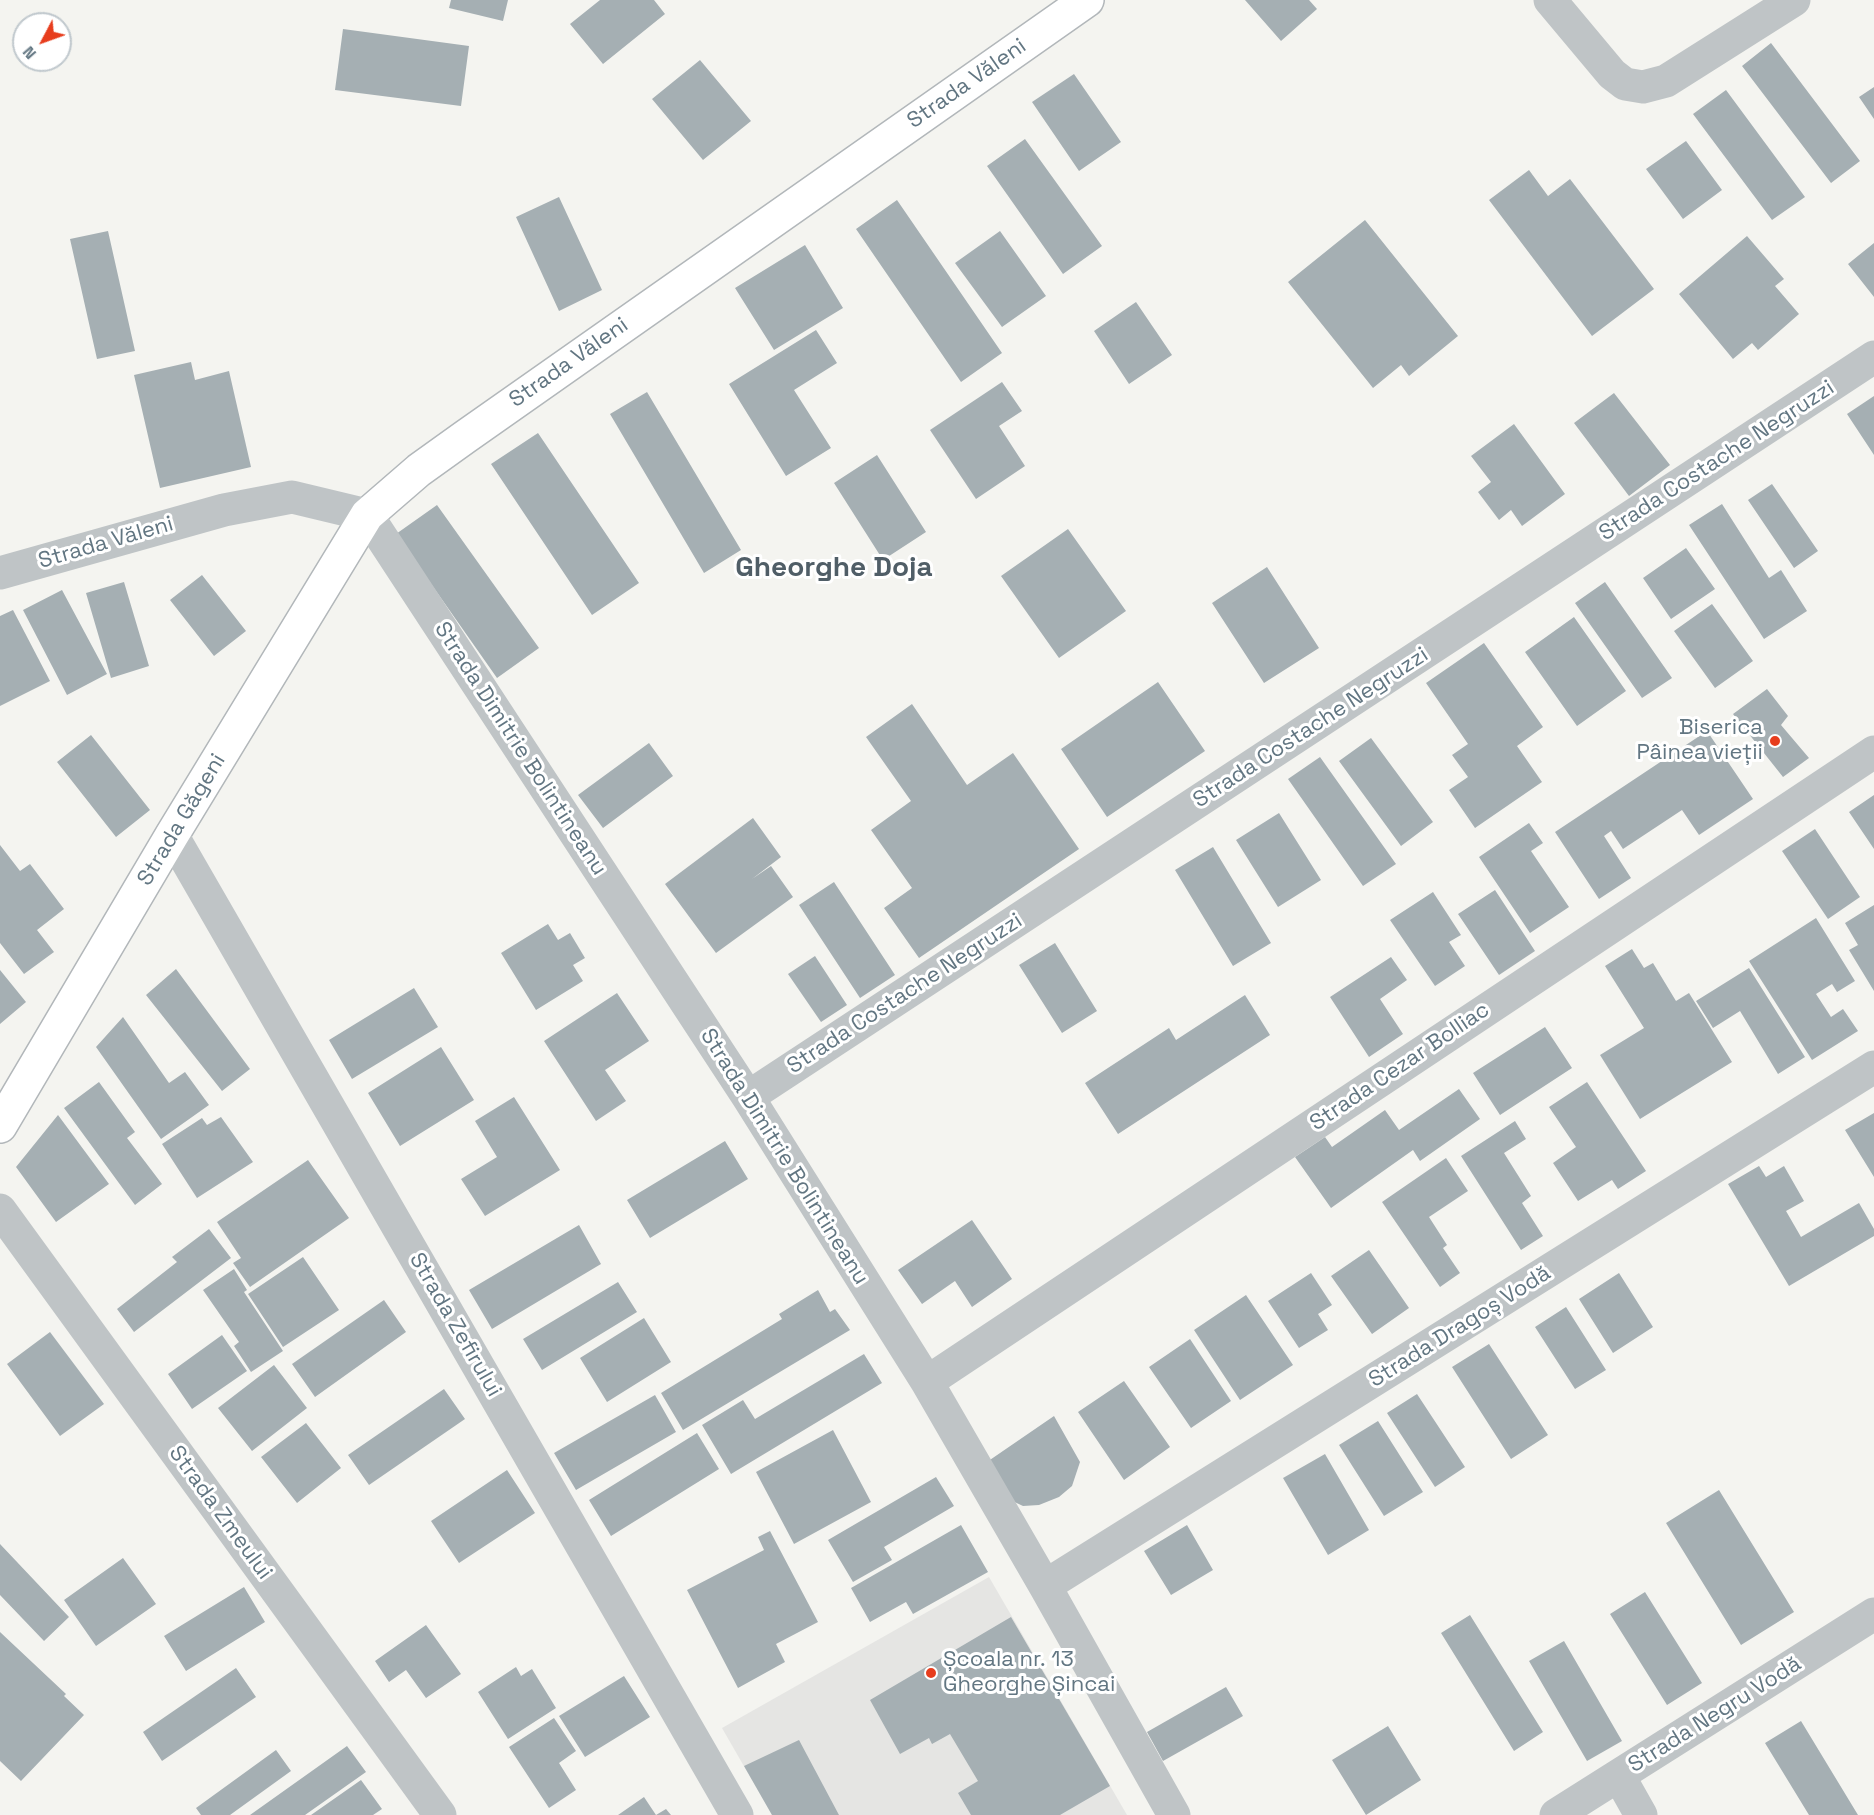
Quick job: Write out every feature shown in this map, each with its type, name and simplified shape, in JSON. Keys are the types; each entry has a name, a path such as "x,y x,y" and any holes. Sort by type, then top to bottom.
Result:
{"main road":[{"name":"Strada Văleni","path":"367,515 419,470 474,430 1087,0"},
{"name":"Strada Găgeni","path":"0,1126 172,835 367,515"}],"street":[{"path":"1550,0 1612,74 1625,84 1643,87 1666,81 1794,0"},
{"name":"Strada Costache Negruzzi","path":"748,1098 1874,357"},
{"name":"Strada Văleni","path":"0,573 224,510 292,497 367,515"},
{"name":"Strada Dimitrie Bolintineanu","path":"367,515 748,1098 927,1382 1174,1815"},
{"name":"Strada Cezar Bolliac","path":"927,1382 1874,752"},
{"name":"Strada Zefirului","path":"172,835 737,1815"},
{"name":"Strada Dragoș Vodă","path":"1045,1586 1874,1067"},
{"name":"Strada Zmeului","path":"0,1210 440,1815"},
{"name":"Strada Negru Vodă","path":"1556,1815 1874,1614"},
{"path":"1619,1776 1641,1815"}],"shaded area":[{"name":"Școala nr. 13 Gheorghe Șincai","path":"989,1577 1127,1815 772,1815 722,1728"}],"building":[{"path":"451,0 508,0 503,21 449,8"},
{"path":"600,0 654,0 665,14 603,64 570,24"},
{"path":"1245,0 1309,0 1317,9 1281,41"},
{"path":"343,29 469,46 461,106 335,90"},
{"path":"1771,43 1860,161 1831,183 1742,66"},
{"path":"700,60 751,121 703,160 652,99"},
{"path":"1074,74 1121,142 1079,171 1032,102"},
{"path":"1874,87 1874,119 1859,97"},
{"path":"1726,90 1805,197 1772,220 1693,114"},
{"path":"1025,139 1102,246 1063,274 987,166"},
{"path":"1686,141 1722,190 1683,219 1646,169"},
{"path":"1529,170 1548,196 1570,179 1654,289 1592,336 1489,200"},
{"path":"559,197 602,290 559,311 516,217"},
{"path":"897,200 1002,353 961,382 856,229"},
{"path":"1365,220 1458,336 1409,376 1401,365 1373,388 1288,282"},
{"path":"108,231 135,351 97,359 70,239"},
{"path":"1000,231 1046,296 1002,327 955,263"},
{"path":"1747,236 1784,279 1775,286 1799,314 1758,350 1752,343 1733,359 1679,294"},
{"path":"1874,243 1874,297 1848,264"},
{"path":"805,245 843,308 774,350 735,288"},
{"path":"1136,302 1172,355 1129,384 1094,331"},
{"path":"816,330 837,363 794,390 831,448 786,476 729,384"},
{"path":"191,362 195,380 229,371 251,467 160,488 134,375"},
{"path":"1002,382 1022,411 999,426 1025,466 976,499 930,430"},
{"path":"647,392 741,550 704,573 610,414"},
{"path":"1614,393 1670,465 1629,496 1574,423"},
{"path":"1874,396 1874,455 1847,414"},
{"path":"1514,424 1565,494 1522,526 1511,510 1499,520 1478,492 1491,482 1471,456"},
{"path":"538,433 639,583 592,615 491,464"},
{"path":"877,455 926,532 883,560 834,483"},
{"path":"1772,484 1818,551 1794,568 1748,500"},
{"path":"1722,504 1769,578 1781,570 1807,611 1764,639 1689,525"},
{"path":"437,505 539,648 497,678 396,534"},
{"path":"1068,529 1126,611 1059,658 1001,576"},
{"path":"1686,548 1715,589 1671,619 1643,578"},
{"path":"1267,567 1319,648 1264,683 1212,603"},
{"path":"202,575 246,631 214,656 170,600"},
{"path":"124,582 149,666 111,678 86,593"},
{"path":"1605,582 1672,678 1642,698 1575,603"},
{"path":"62,590 107,674 67,695 23,610"},
{"path":"1712,604 1753,661 1715,688 1674,631"},
{"path":"13,610 50,681 0,706 0,616"},
{"path":"1574,617 1626,691 1577,726 1525,652"},
{"path":"1484,643 1543,727 1517,746 1542,782 1475,828 1449,790 1468,777 1452,755 1468,744 1426,683"},
{"path":"1158,682 1205,751 1107,817 1061,749"},
{"name":"Biserica Pâinea vieții","path":"1767,689 1788,716 1781,725 1809,758 1783,777 1733,714"},
{"path":"912,704 967,785 1013,753 1079,849 919,958 884,908 912,888 871,830 911,801 866,737"},
{"path":"1707,731 1753,799 1699,835 1682,810 1623,849 1611,831 1604,836 1631,878 1599,899 1555,832"},
{"path":"91,735 150,810 116,837 57,762"},
{"path":"1371,738 1433,822 1401,846 1339,761"},
{"path":"649,743 673,776 603,828 578,795"},
{"path":"1320,757 1396,864 1363,886 1288,779"},
{"path":"1874,795 1874,849 1849,812"},
{"path":"1279,813 1321,880 1278,907 1236,840"},
{"path":"753,818 781,857 752,879 771,866 793,897 716,953 665,884"},
{"path":"1529,823 1543,843 1531,851 1569,907 1530,933 1479,857"},
{"path":"1815,829 1860,897 1828,919 1782,851"},
{"path":"0,845 20,871 30,864 64,909 37,930 54,952 24,974 0,943"},
{"path":"1213,847 1271,943 1233,966 1175,870"},
{"path":"834,882 895,975 860,998 799,905"},
{"path":"1495,890 1535,951 1499,975 1458,914"},
{"path":"1433,892 1461,935 1449,942 1465,966 1435,986 1390,920"},
{"path":"1874,905 1874,991 1849,950 1858,945 1845,923"},
{"path":"1816,918 1855,981 1837,992 1832,984 1816,994 1831,1017 1843,1009 1858,1031 1812,1060 1749,961"},
{"path":"548,924 558,940 570,933 585,958 573,965 583,981 536,1010 501,953"},
{"path":"1055,943 1097,1011 1062,1033 1019,965"},
{"path":"1632,949 1644,968 1653,963 1676,1001 1689,993 1732,1062 1640,1119 1600,1055 1644,1028 1605,966"},
{"path":"815,956 847,1005 821,1022 788,974"},
{"path":"1391,957 1407,980 1380,999 1403,1034 1369,1057 1330,997"},
{"path":"1749,968 1805,1057 1778,1074 1740,1011 1713,1028 1696,1001"},
{"path":"176,969 250,1069 222,1091 146,995"},
{"path":"0,970 26,1002 0,1024"},
{"path":"414,988 438,1027 352,1079 329,1040"},
{"path":"617,993 649,1041 605,1070 626,1101 596,1121 544,1041"},
{"path":"1245,995 1270,1035 1118,1134 1085,1083 1169,1028 1176,1040"},
{"path":"123,1017 169,1083 185,1072 209,1105 161,1139 96,1047"},
{"path":"1545,1027 1572,1068 1500,1115 1473,1073"},
{"path":"441,1047 474,1100 400,1146 368,1093"},
{"path":"99,1082 135,1132 127,1138 162,1184 135,1205 64,1108"},
{"path":"1587,1082 1646,1171 1618,1189 1612,1180 1578,1201 1553,1163 1576,1147 1549,1107"},
{"path":"1459,1089 1480,1119 1420,1161 1413,1150 1331,1208 1295,1157 1325,1137 1332,1147 1385,1110 1399,1130"},
{"path":"514,1097 560,1170 485,1216 461,1179 497,1157 475,1121"},
{"path":"1874,1113 1874,1177 1845,1130"},
{"path":"58,1115 109,1184 56,1222 16,1167"},
{"path":"221,1117 253,1162 197,1198 162,1144 202,1118 207,1125"},
{"path":"1515,1121 1526,1139 1504,1153 1531,1196 1522,1203 1543,1236 1521,1250 1461,1156"},
{"path":"725,1141 748,1179 650,1238 627,1200"},
{"path":"1446,1158 1468,1191 1429,1217 1447,1245 1443,1248 1460,1273 1440,1287 1382,1202"},
{"path":"308,1160 349,1218 250,1287 233,1263 241,1258 217,1222"},
{"path":"1759,1166 1766,1177 1784,1166 1804,1201 1786,1211 1801,1237 1859,1203 1874,1229 1874,1236 1789,1286 1728,1184"},
{"path":"972,1220 1012,1279 972,1307 955,1281 922,1304 898,1270"},
{"path":"579,1225 601,1264 492,1329 469,1290"},
{"path":"209,1229 231,1258 134,1332 117,1309 177,1262 172,1257"},
{"path":"1369,1250 1409,1308 1372,1334 1331,1276"},
{"path":"303,1257 339,1310 283,1347 248,1294"},
{"path":"234,1269 247,1290 244,1292 283,1351 251,1372 234,1346 239,1342 203,1290"},
{"path":"1311,1273 1332,1305 1318,1314 1328,1330 1299,1348 1268,1301"},
{"path":"1619,1273 1653,1327 1613,1353 1579,1299"},
{"path":"618,1282 637,1312 542,1370 523,1339"},
{"path":"818,1290 830,1312 835,1309 850,1330 683,1430 661,1393 782,1319 779,1314"},
{"path":"1246,1295 1293,1365 1240,1400 1194,1330"},
{"path":"384,1300 406,1332 315,1397 292,1364"},
{"path":"1566,1307 1606,1370 1575,1389 1535,1327"},
{"path":"644,1318 671,1362 607,1402 580,1358"},
{"path":"50,1332 104,1404 60,1436 7,1364"},
{"path":"222,1335 247,1371 192,1409 168,1374"},
{"path":"1190,1339 1231,1401 1191,1428 1149,1367"},
{"path":"1489,1344 1548,1435 1511,1459 1452,1367"},
{"path":"864,1354 882,1383 731,1474 702,1425 743,1400 755,1419"},
{"path":"274,1365 307,1408 252,1451 218,1408"},
{"path":"1124,1381 1170,1447 1124,1480 1078,1412"},
{"path":"444,1389 465,1419 369,1485 348,1455"},
{"path":"1417,1394 1465,1467 1435,1487 1387,1413"},
{"path":"655,1395 676,1432 576,1490 554,1453"},
{"path":"1054,1416 1080,1462 1072,1486 1059,1497 1039,1505 1023,1506 1004,1497 984,1464"},
{"path":"1378,1421 1423,1492 1384,1516 1339,1445"},
{"path":"306,1423 341,1468 297,1503 261,1457"},
{"path":"833,1430 871,1502 794,1544 756,1472"},
{"path":"697,1433 719,1469 611,1536 589,1500"},
{"path":"1325,1454 1369,1530 1328,1555 1283,1478"},
{"path":"507,1470 535,1513 459,1563 431,1521"},
{"path":"936,1477 954,1506 884,1547 892,1560 853,1582 828,1540"},
{"path":"1719,1490 1794,1612 1741,1645 1666,1523"},
{"path":"961,1525 988,1572 913,1614 906,1602 870,1622 851,1588"},
{"path":"1187,1525 1213,1570 1171,1595 1144,1551"},
{"path":"770,1531 818,1622 776,1644 785,1662 738,1688 687,1590 764,1550 758,1537"},
{"path":"0,1544 69,1617 44,1641 0,1595"},
{"path":"123,1558 156,1604 96,1646 64,1600"},
{"path":"244,1587 265,1622 186,1671 164,1636"},
{"path":"1645,1592 1702,1683 1667,1705 1610,1614"},
{"path":"1470,1615 1543,1732 1514,1751 1441,1633"},
{"name":"Școala nr. 13 Gheorghe Șincai","path":"1011,1617 1110,1786 1060,1815 971,1815 958,1793 978,1781 950,1734 932,1744 929,1738 900,1754 870,1700"},
{"path":"426,1625 461,1674 426,1698 406,1670 389,1682 375,1661"},
{"path":"0,1632 66,1694 64,1696 84,1715 21,1781 0,1761"},
{"path":"1564,1641 1622,1741 1587,1761 1529,1661"},
{"path":"516,1667 521,1676 532,1669 556,1708 508,1739 478,1692"},
{"path":"236,1668 256,1697 162,1761 143,1732"},
{"path":"624,1676 650,1717 585,1757 559,1716"},
{"path":"1226,1687 1243,1716 1163,1761 1147,1732"},
{"path":"554,1718 576,1751 559,1763 576,1790 549,1808 509,1747"},
{"path":"1801,1721 1858,1815 1809,1815 1765,1743"},
{"path":"1388,1726 1421,1780 1366,1815 1332,1760"},
{"path":"799,1740 839,1815 772,1815 744,1766"},
{"path":"347,1746 366,1772 305,1815 250,1815"},
{"path":"276,1750 291,1771 230,1815 201,1815 196,1808"},
{"path":"361,1780 382,1809 373,1815 311,1815"},
{"path":"644,1797 656,1815 618,1815"},
{"path":"666,1809 671,1815 656,1815"}],"place":[{"name":"Biserica Pâinea vieții","path":"1775,741"},
{"name":"Școala nr. 13 Gheorghe Șincai","path":"931,1673"}],"district":[{"name":"Gheorghe Doja","path":"834,568"}]}
